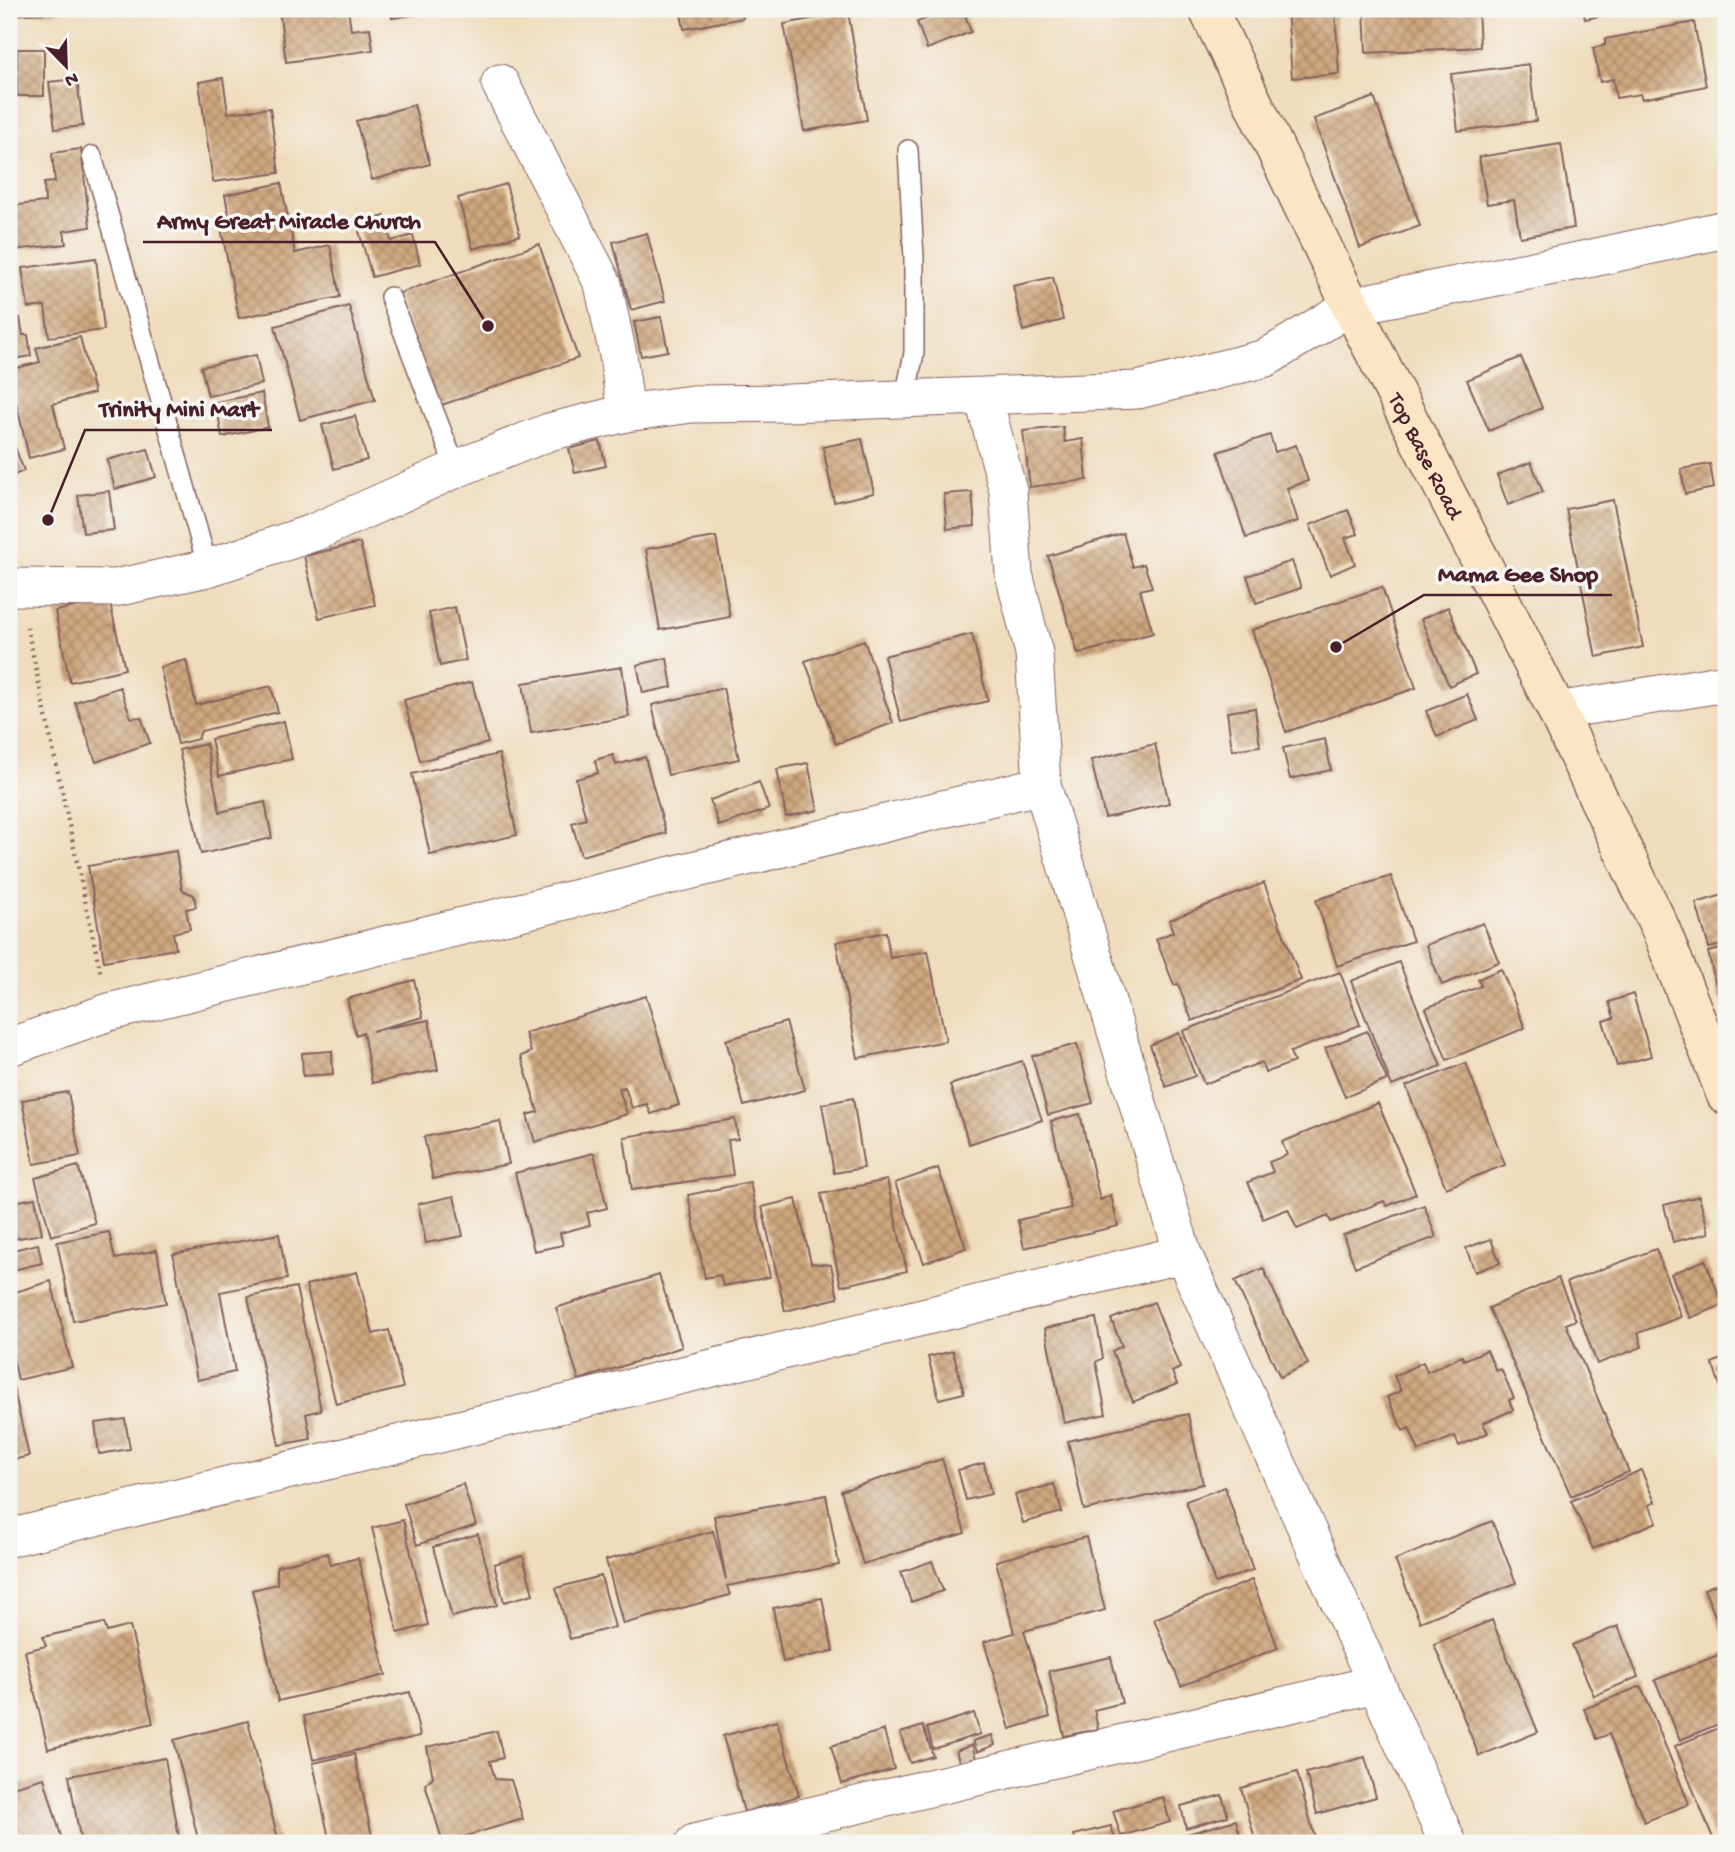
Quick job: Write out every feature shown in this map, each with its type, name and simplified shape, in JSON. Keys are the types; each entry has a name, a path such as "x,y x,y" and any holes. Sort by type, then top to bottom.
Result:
{"street":[{"name":"Top Base Road","path":"1208,9 1351,306 1557,711 1661,930 1726,1095"},
{"path":"500,83 604,284 626,413"},
{"path":"14,588 115,589 208,568 315,532 456,469 549,432 626,413 692,404 1138,390 1266,358 1351,306 1726,229"},
{"path":"983,396 1007,491 1014,574 1034,653 1042,785 1183,1254 1448,1843"},
{"path":"1557,711 1726,683"},
{"path":"9,1047 109,1012 1042,785"},
{"path":"9,1538 1183,1254"},
{"path":"694,1843 1377,1685"}],"lane":[{"path":"905,398 914,353 914,258 908,150"},
{"path":"92,156 208,568"},
{"path":"390,297 456,469"}],"path":[{"path":"14,588 109,1012"}],"building":[{"path":"9,9 60,9 60,12 9,15"},
{"path":"279,9 348,9 351,30 370,28 373,50 286,62"},
{"path":"390,9 430,9 431,12 392,18"},
{"path":"680,9 742,9 743,18 684,29"},
{"path":"953,9 963,9 971,32 927,49 917,22"},
{"path":"1287,9 1335,9 1339,74 1292,78"},
{"path":"1364,9 1478,9 1480,47 1366,53"},
{"path":"1583,9 1630,9 1630,10 1585,19"},
{"path":"848,12 867,120 804,131 784,24"},
{"path":"1694,22 1706,86 1642,99 1640,94 1616,98 1613,79 1600,82 1593,48 1605,45 1605,39"},
{"path":"17,49 44,49 44,96 17,96"},
{"path":"1529,64 1536,121 1458,131 1451,74"},
{"path":"223,78 228,113 270,108 279,173 213,182 199,82"},
{"path":"77,79 83,126 55,129 49,82"},
{"path":"1374,97 1420,226 1360,248 1314,119"},
{"path":"414,105 430,164 372,180 356,121"},
{"path":"1561,144 1574,228 1520,237 1514,200 1487,204 1479,157"},
{"path":"81,149 90,227 64,231 66,244 13,250 9,206 45,202 44,183 55,182 52,153"},
{"path":"281,183 295,253 330,245 340,297 239,318 219,218 229,216 225,195"},
{"path":"506,184 520,235 473,249 458,198"},
{"path":"385,216 391,241 413,235 420,264 372,277 357,224"},
{"path":"647,233 665,301 631,310 613,242"},
{"path":"539,244 578,358 436,407 397,294"},
{"path":"96,258 104,330 49,337 45,306 28,308 22,268"},
{"path":"1053,277 1063,320 1023,331 1013,286"},
{"path":"349,306 375,400 300,420 275,326"},
{"path":"661,317 668,351 641,356 634,322"},
{"path":"20,318 23,335 28,335 31,356 9,360 9,320"},
{"path":"80,337 94,393 53,404 64,449 29,458 9,370 40,362 36,348"},
{"path":"256,355 262,384 208,396 201,367"},
{"path":"1521,357 1542,408 1489,431 1467,380"},
{"path":"262,393 268,427 222,437 216,402"},
{"path":"355,416 367,460 334,469 322,425"},
{"path":"1063,427 1065,442 1083,439 1087,480 1030,487 1023,431"},
{"path":"9,431 24,471 9,477"},
{"path":"1270,435 1275,452 1296,445 1308,481 1287,488 1298,521 1246,538 1218,452"},
{"path":"862,439 874,493 834,502 823,447"},
{"path":"600,441 606,466 575,473 569,449"},
{"path":"148,449 156,477 115,489 107,460"},
{"path":"1531,462 1543,492 1508,505 1497,475"},
{"path":"1710,464 1714,488 1685,494 1681,469"},
{"path":"109,491 114,530 83,533 78,495"},
{"path":"972,492 975,526 947,529 944,494"},
{"path":"1613,500 1643,647 1596,657 1566,509"},
{"path":"1348,510 1358,534 1345,538 1355,564 1330,575 1310,525"},
{"path":"1123,533 1133,567 1144,564 1152,587 1140,590 1153,633 1078,654 1048,556"},
{"path":"716,537 730,617 660,630 646,549"},
{"path":"360,543 375,605 319,618 304,556"},
{"path":"1292,561 1301,588 1256,603 1247,576"},
{"path":"1382,587 1416,688 1286,732 1252,630"},
{"path":"109,599 125,669 70,682 55,611"},
{"path":"455,607 466,660 440,666 429,613"},
{"path":"1448,607 1476,674 1449,686 1421,619"},
{"path":"972,634 988,701 901,722 884,656"},
{"path":"864,640 893,723 836,744 805,661"},
{"path":"667,658 672,687 643,693 637,665"},
{"path":"186,660 196,705 271,686 278,712 201,731 198,739 178,744 160,667"},
{"path":"622,667 629,717 531,733 523,683"},
{"path":"472,682 488,743 420,761 404,700"},
{"path":"120,687 131,718 141,717 150,743 96,762 75,702"},
{"path":"723,688 739,759 668,775 652,705"},
{"path":"1467,694 1478,720 1437,737 1426,711"},
{"path":"1255,708 1260,746 1232,750 1227,712"},
{"path":"284,721 292,759 219,776 211,739"},
{"path":"1325,739 1331,770 1290,779 1283,748"},
{"path":"206,744 220,812 265,802 272,838 201,854 179,750"},
{"path":"1155,744 1169,803 1105,818 1091,760"},
{"path":"499,754 517,835 430,855 412,774"},
{"path":"613,755 616,765 645,757 666,833 581,856 572,823 586,819 576,779 598,773 595,760"},
{"path":"808,763 818,810 786,817 777,769"},
{"path":"759,782 769,809 719,826 710,800"},
{"path":"176,851 182,890 194,895 196,907 186,909 190,929 173,933 176,949 104,961 88,866"},
{"path":"1391,876 1413,941 1337,966 1316,900"},
{"path":"1264,883 1301,980 1192,1021 1156,939 1173,932 1169,920"},
{"path":"1726,894 1726,944 1709,948 1696,903"},
{"path":"1483,923 1499,962 1442,985 1426,945"},
{"path":"886,932 890,958 928,951 946,1041 858,1058 836,942"},
{"path":"1726,948 1726,998 1719,999 1708,952"},
{"path":"1399,962 1441,1066 1392,1086 1351,981"},
{"path":"1501,969 1525,1028 1447,1060 1426,1008 1481,986 1478,979"},
{"path":"1340,972 1360,1025 1290,1052 1294,1062 1265,1073 1262,1062 1204,1084 1183,1031"},
{"path":"414,980 423,1017 372,1031 429,1020 438,1070 372,1083 363,1032 356,1035 347,999"},
{"path":"1633,994 1651,1056 1617,1066 1603,1021 1614,1018 1609,1002"},
{"path":"646,996 679,1105 651,1114 647,1104 632,1108 625,1087 619,1089 627,1114 535,1142 527,1115 538,1112 521,1056 531,1052 525,1033"},
{"path":"786,1022 805,1090 744,1106 726,1040"},
{"path":"1367,1031 1387,1080 1345,1097 1325,1048"},
{"path":"1179,1033 1195,1076 1166,1087 1150,1045"},
{"path":"1077,1044 1093,1103 1048,1115 1032,1056"},
{"path":"332,1051 333,1074 303,1076 302,1053"},
{"path":"1022,1061 1042,1120 969,1144 950,1085"},
{"path":"1466,1063 1505,1165 1446,1188 1406,1086"},
{"path":"68,1092 80,1156 34,1164 22,1100"},
{"path":"853,1098 864,1168 834,1173 822,1104"},
{"path":"1378,1103 1416,1194 1387,1206 1384,1201 1331,1222 1328,1216 1297,1229 1288,1209 1263,1219 1248,1182 1273,1172 1269,1162 1287,1155 1282,1142"},
{"path":"1080,1114 1100,1200 1111,1195 1118,1226 1024,1248 1018,1220 1071,1208 1051,1121"},
{"path":"735,1119 738,1139 728,1140 733,1175 632,1190 624,1137"},
{"path":"500,1121 509,1164 433,1179 424,1137"},
{"path":"594,1153 607,1208 587,1213 590,1225 560,1233 563,1245 534,1251 515,1173"},
{"path":"78,1166 95,1223 51,1236 35,1178"},
{"path":"938,1168 966,1248 924,1263 895,1183"},
{"path":"887,1180 907,1271 841,1286 821,1194"},
{"path":"750,1182 770,1277 723,1286 720,1275 705,1278 688,1195"},
{"path":"454,1196 463,1236 426,1243 418,1204"},
{"path":"1699,1196 1709,1233 1673,1242 1664,1205"},
{"path":"35,1198 42,1234 13,1239 9,1203"},
{"path":"796,1199 811,1263 831,1265 838,1298 785,1311 762,1207"},
{"path":"1424,1205 1436,1237 1355,1267 1343,1235"},
{"path":"109,1232 115,1259 157,1250 166,1303 73,1321 57,1242"},
{"path":"279,1234 287,1279 220,1292 235,1372 197,1380 173,1254"},
{"path":"1491,1239 1500,1263 1475,1272 1466,1248"},
{"path":"38,1244 42,1263 9,1271 9,1251"},
{"path":"1656,1249 1681,1317 1638,1333 1642,1347 1597,1364 1567,1282"},
{"path":"1705,1260 1723,1305 1690,1318 1671,1274"},
{"path":"1263,1268 1308,1364 1280,1377 1235,1281"},
{"path":"357,1272 373,1334 389,1330 403,1388 336,1404 306,1285"},
{"path":"659,1275 682,1347 579,1380 556,1308"},
{"path":"1558,1278 1576,1320 1566,1324 1629,1472 1571,1496 1489,1308"},
{"path":"51,1281 72,1367 18,1380 9,1341 9,1294"},
{"path":"296,1287 321,1410 306,1414 311,1439 279,1445 248,1297"},
{"path":"1154,1302 1180,1368 1172,1372 1177,1384 1133,1402 1112,1351 1122,1346 1111,1319"},
{"path":"1096,1318 1103,1358 1096,1362 1106,1414 1064,1423 1045,1328"},
{"path":"1487,1350 1496,1371 1501,1369 1514,1398 1509,1400 1513,1410 1483,1423 1488,1433 1459,1446 1455,1436 1419,1451 1409,1428 1403,1431 1387,1397 1401,1391 1394,1376 1423,1362 1427,1372 1462,1356 1464,1360"},
{"path":"953,1351 964,1393 939,1399 928,1357"},
{"path":"1726,1357 1726,1386 1721,1388 1712,1363"},
{"path":"9,1374 29,1456 9,1461"},
{"path":"1188,1414 1203,1484 1084,1510 1068,1441"},
{"path":"125,1419 130,1449 99,1454 95,1423"},
{"path":"942,1459 965,1533 863,1564 841,1491"},
{"path":"984,1463 991,1494 966,1500 958,1470"},
{"path":"1641,1470 1655,1502 1649,1505 1657,1522 1593,1549 1571,1501"},
{"path":"463,1484 476,1525 417,1545 404,1504"},
{"path":"1054,1484 1062,1512 1023,1523 1015,1495"},
{"path":"1225,1487 1253,1570 1215,1583 1186,1501"},
{"path":"826,1495 839,1565 727,1586 730,1595 623,1624 606,1560 713,1531 726,1579 714,1516"},
{"path":"403,1520 428,1625 398,1633 372,1528"},
{"path":"1492,1521 1516,1583 1420,1622 1395,1560"},
{"path":"478,1534 497,1605 452,1617 433,1547"},
{"path":"1086,1537 1105,1610 1024,1631 1050,1717 1010,1729 984,1642 1014,1633 996,1561"},
{"path":"328,1553 330,1565 358,1558 386,1675 278,1701 252,1590 277,1584 277,1566"},
{"path":"523,1556 533,1594 504,1602 494,1564"},
{"path":"932,1561 943,1591 911,1602 901,1572"},
{"path":"1726,1572 1726,1633 1723,1635 1704,1589 1725,1581 1722,1573"},
{"path":"601,1576 615,1627 570,1639 556,1588"},
{"path":"1252,1580 1278,1648 1181,1686 1154,1619"},
{"path":"822,1598 833,1651 783,1662 773,1608"},
{"path":"1492,1620 1538,1732 1479,1756 1434,1644"},
{"path":"104,1623 107,1632 130,1626 153,1723 48,1749 25,1651 46,1646 43,1637"},
{"path":"1618,1626 1638,1677 1594,1696 1572,1645"},
{"path":"1726,1652 1726,1721 1680,1740 1655,1680"},
{"path":"1111,1657 1122,1703 1094,1710 1098,1729 1064,1736 1049,1671"},
{"path":"1641,1686 1689,1804 1644,1822 1609,1734 1597,1739 1584,1709"},
{"path":"410,1692 420,1736 313,1760 304,1716"},
{"path":"974,1713 980,1734 933,1749 927,1728"},
{"path":"248,1721 279,1843 199,1843 174,1740"},
{"path":"777,1721 799,1796 744,1812 723,1736"},
{"path":"1726,1725 1726,1839 1715,1843 1675,1746"},
{"path":"923,1726 933,1756 910,1763 900,1733"},
{"path":"884,1730 894,1769 842,1784 831,1746"},
{"path":"497,1731 503,1758 490,1761 495,1779 511,1780 523,1819 443,1843 425,1784 433,1777 427,1747"},
{"path":"992,1735 995,1745 977,1752 973,1741"},
{"path":"972,1745 979,1768 963,1773 956,1751"},
{"path":"354,1754 372,1836 330,1843 313,1763"},
{"path":"1365,1757 1376,1797 1317,1814 1306,1773"},
{"path":"165,1758 179,1837 144,1843 81,1843 69,1776"},
{"path":"1297,1772 1315,1838 1295,1843 1256,1843 1241,1788"},
{"path":"44,1778 63,1843 9,1843 9,1788"},
{"path":"1222,1795 1228,1816 1186,1828 1181,1806"},
{"path":"1163,1797 1170,1822 1121,1836 1113,1811"},
{"path":"1236,1820 1242,1843 1182,1843 1180,1836"},
{"path":"1111,1826 1116,1843 1076,1843 1074,1835"}],"place":[{"name":"Army Great Miracle Church","path":"488,326"},
{"name":"Trinity Mini Mart","path":"48,520"},
{"name":"Mama Gee Shop","path":"1336,647"}]}
